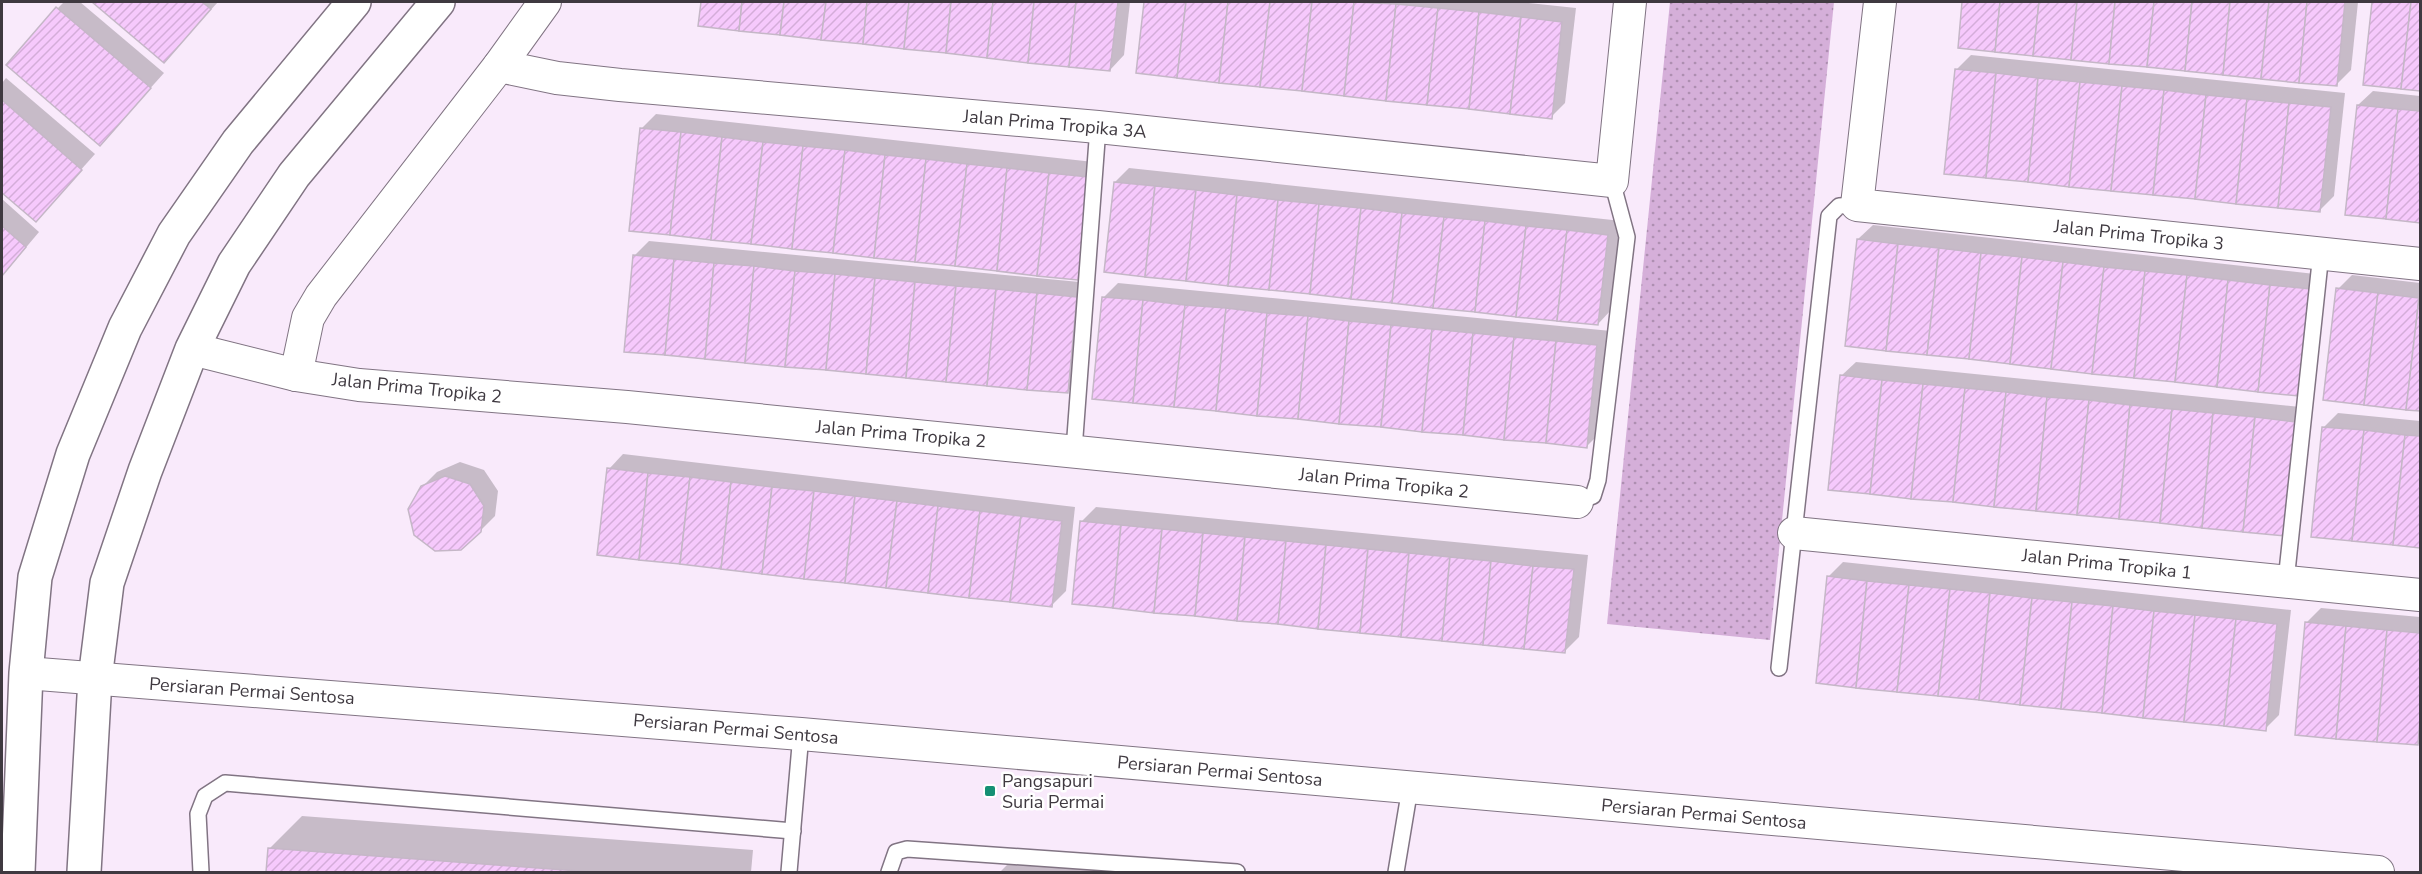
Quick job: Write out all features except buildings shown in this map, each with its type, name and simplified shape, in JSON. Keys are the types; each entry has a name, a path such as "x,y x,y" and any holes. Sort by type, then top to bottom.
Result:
{"street":[{"path":"18,873 26,673 35,576 73,454 125,328 174,234 232,151 354,2"},
{"path":"84,873 95,679 106,583 144,471 192,349 234,264 294,175 438,2"},
{"path":"296,375 308,318 321,296 545,2"},
{"path":"1612,181 1630,2"},
{"path":"1857,205 1880,2"},
{"name":"Jalan Prima Tropika 3A","path":"498,66 557,78 620,85 1098,127 1612,181"},
{"name":"Jalan Prima Tropika 3","path":"1857,205 2421,264"},
{"name":"Jalan Prima Tropika 2","path":"192,349 296,375 359,386 627,407 1576,502"},
{"name":"Jalan Prima Tropika 1","path":"1794,533 2421,595"},
{"name":"Persiaran Permai Sentosa","path":"26,673 801,734 1410,788 2244,867 2378,873"}],"lane":[{"path":"1074,450 1098,127"},
{"path":"1576,502 1593,496 1598,480 1627,237 1612,181"},
{"path":"1779,668 1828,216 1839,206 1857,205"},
{"path":"2286,581 2321,254"},
{"path":"789,873 801,734"},
{"path":"201,873 198,814 205,796 225,783 793,831"},
{"path":"1396,873 1410,788"},
{"path":"889,873 896,852 907,849 1237,873"}],"shaded area":[{"path":"1670,2 1834,2 1770,640 1607,624"}],"place":[{"name":"Pangsapuri Suria Permai","path":"990,791"}]}
